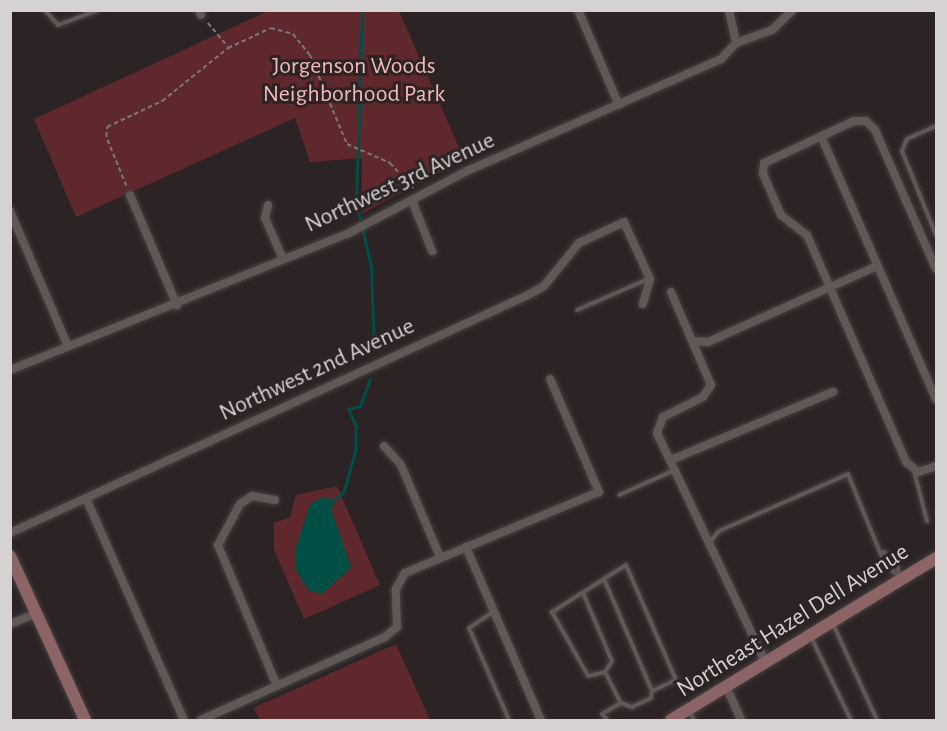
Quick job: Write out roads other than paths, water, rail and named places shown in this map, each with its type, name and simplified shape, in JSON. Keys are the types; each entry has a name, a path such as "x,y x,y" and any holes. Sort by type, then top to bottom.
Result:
{"main road":[{"path":"10,556 85,720"},
{"name":"Northeast Hazel Dell Avenue","path":"671,720 691,715 726,686 936,558"}],"street":[{"path":"578,10 619,105"},
{"path":"729,10 736,43"},
{"name":"Northwest 3rd Avenue","path":"10,370 130,317 177,305 417,201 467,171 721,59 736,43 772,30 793,10"},
{"path":"936,269 875,130 866,121 821,136 763,165 781,215 807,234 914,470 936,466"},
{"path":"821,136 936,399"},
{"path":"130,195 177,305"},
{"path":"417,201 432,251"},
{"path":"268,205 266,218 283,260"},
{"path":"10,211 67,344"},
{"name":"Northwest 2nd Avenue","path":"10,533 528,295 543,286 579,243 624,222 650,279"},
{"path":"694,341 708,342 877,266"},
{"path":"644,304 650,279"},
{"path":"671,292 694,341 710,389 658,422 675,470 765,662"},
{"path":"201,720 385,637 397,627 400,614 398,581 440,556 599,492 550,379"},
{"path":"671,460 833,392"},
{"path":"384,446 402,465 440,556"},
{"path":"275,500 252,496 240,504 218,545 277,686"},
{"path":"86,498 184,720"},
{"path":"466,547 541,720"},
{"path":"10,624 37,613"},
{"path":"726,686 741,720"}],"lane":[{"path":"45,10 58,25 98,10"},
{"path":"936,126 907,140 902,151 936,235"},
{"path":"577,310 650,279"},
{"path":"619,495 675,470"},
{"path":"914,470 927,521"},
{"path":"710,542 719,531 848,474 891,573 900,578"},
{"path":"883,552 896,560 900,578"},
{"path":"583,593 612,661 605,672 588,676 552,612 626,565 676,680 652,691"},
{"path":"604,579 652,691 651,698 632,707 621,703 605,672"},
{"path":"494,611 469,628 509,720"},
{"path":"831,621 877,720"},
{"path":"810,634 851,720"},
{"path":"607,720 602,714 621,703"}],"waterway":[{"path":"362,10 356,203 371,266 374,348"},
{"path":"335,499 344,491 355,451 356,426 348,409 360,406 370,379"}],"park label":[{"name":"Jorgenson Woods Neighborhood Park","path":"354,81"}]}
